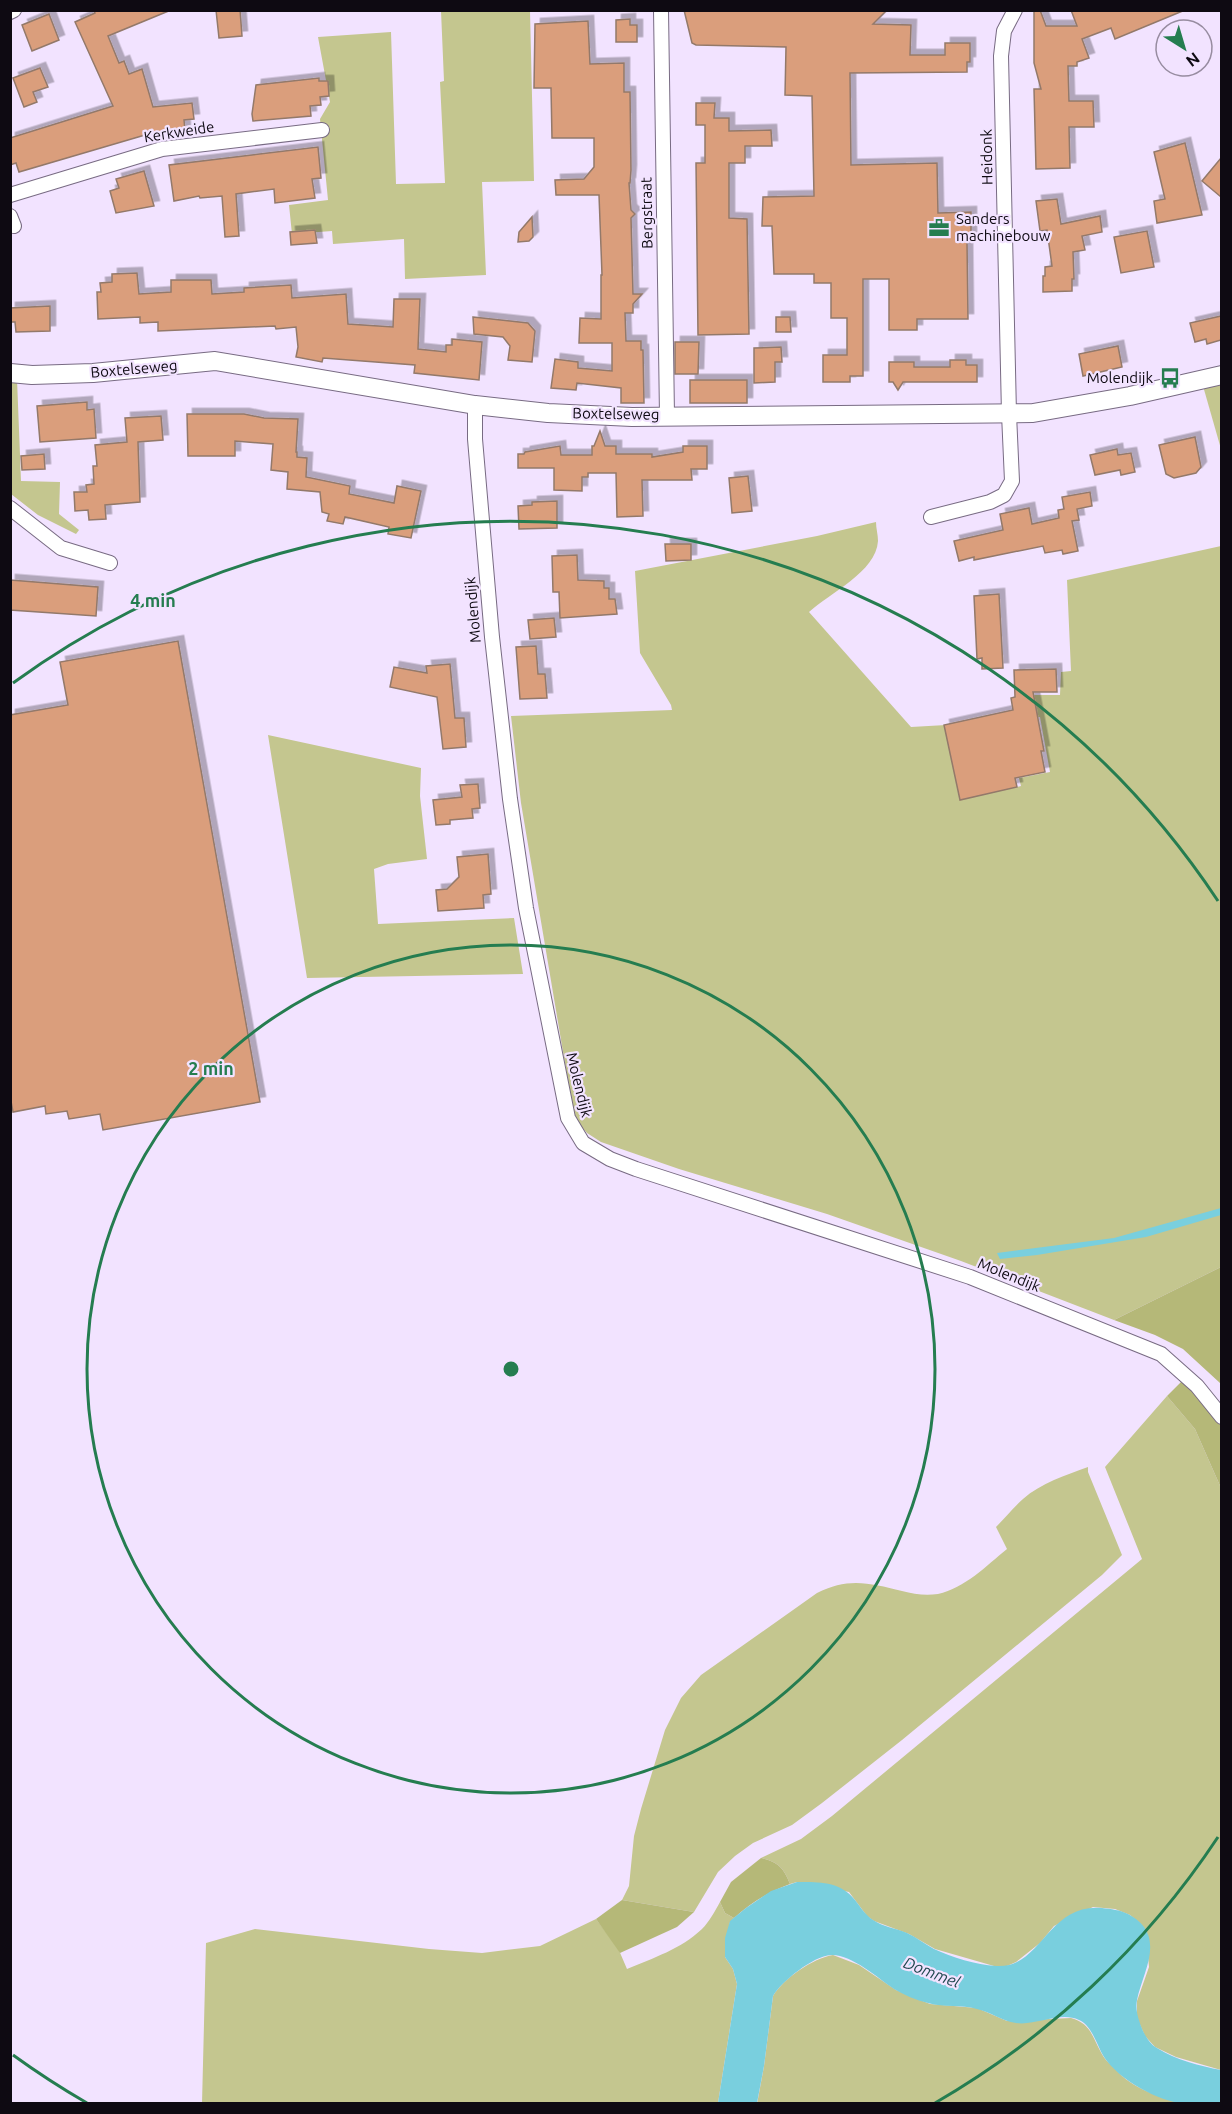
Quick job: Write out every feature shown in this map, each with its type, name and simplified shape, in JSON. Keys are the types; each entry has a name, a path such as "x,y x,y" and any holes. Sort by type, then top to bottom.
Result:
{"street":[{"name":"Bergstraat","path":"661,10 667,415"},
{"name":"Heidonk","path":"931,517 990,502 1004,495 1012,482 1001,56 1004,31 1015,10"},
{"name":"Kerkweide","path":"10,195 162,148 322,130"},
{"name":"Boxtelseweg","path":"10,373 32,375 93,373 215,361 475,405 548,413 632,417 1033,413 1130,396 1221,375"},
{"name":"Molendijk","path":"475,405 475,439 492,636 510,799 526,908 568,1118 579,1138 596,1152 636,1169 970,1277 1161,1354 1197,1386 1221,1417"},
{"path":"10,508 61,548 110,563"}],"green space":[{"path":"441,11 530,11 534,181 482,182 486,275 405,279 404,239 333,244 332,231 292,234 289,205 328,200 320,119 330,102 318,37 391,32 396,184 445,183 440,82 444,81"},
{"path":"10,379 17,379 21,481 60,482 59,514 79,530 76,534 38,515 11,494"},
{"path":"1221,381 1221,449 1203,386"},
{"path":"876,522 878,541 869,562 851,581 809,612 911,727 946,725 1008,789 1021,786 1019,778 1050,772 1040,717 1031,718 1032,695 1060,695 1061,672 1071,671 1067,580 1221,546 1221,1267 1114,1320 961,1261 827,1214 679,1169 601,1142 587,1133 579,1124 573,1111 521,803 511,716 672,710 640,653 635,571 817,536"},
{"path":"268,735 421,768 420,796 427,859 388,864 374,869 378,924 514,918 523,974 307,978"},
{"path":"1221,1267 1220,1383 1183,1349 1155,1335 1114,1320"},
{"path":"1182,1381 1210,1408 1221,1423 1221,1488 1195,1429 1167,1396"},
{"path":"1167,1396 1195,1429 1221,1488 1221,2070 1176,2057 1155,2047 1145,2036 1137,2018 1137,2001 1149,1967 1146,1933 1141,1924 1130,1915 1115,1909 1093,1907 1054,1926 1040,1943 1016,1962 1007,1966 994,1966 935,1949 909,1934 874,1921 867,1916 849,1892 797,1882 790,1884 780,1866 761,1858 801,1839 832,1816 1142,1559 1105,1467"},
{"path":"1088,1467 1088,1472 1122,1555 1102,1575 822,1803 792,1825 753,1843 735,1856 718,1872 694,1912 622,1900 629,1886 634,1836 665,1730 681,1698 701,1675 817,1593 828,1588 859,1583 929,1595 957,1587 975,1576 1007,1549 996,1527 1023,1499 1046,1484"},
{"path":"761,1858 780,1867 790,1884 760,1898 734,1918 725,1913 720,1902 731,1882"},
{"path":"622,1900 694,1912 677,1927 620,1953 596,1919"},
{"path":"720,1902 725,1913 734,1918 730,1922 725,1957 733,1969 737,1984 718,2103 202,2104 206,1943 255,1929 482,1953 540,1946 596,1919 618,1948 627,1969 666,1952 694,1936 707,1923"},
{"path":"833,1955 859,1965 896,1990 930,2004 977,2008 1007,2021 1071,2018 1079,2021 1089,2029 1106,2060 1126,2079 1149,2092 1183,2103 757,2104 773,1996 799,1970 817,1960"}],"water":[{"path":"1221,1208 1221,1215 1146,1237 1000,1259 997,1253 1114,1238"},
{"name":"Dommel","path":"797,1882 836,1886 849,1894 868,1916 885,1926 907,1933 948,1955 996,1966 1012,1964 1024,1958 1056,1925 1069,1915 1084,1909 1102,1908 1128,1914 1147,1932 1150,1943 1150,1954 1137,2004 1143,2031 1153,2045 1172,2056 1221,2070 1221,2103 1174,2102 1140,2088 1111,2066 1091,2031 1079,2020 1064,2017 1032,2023 1016,2023 982,2010 928,2003 898,1991 856,1962 831,1955 815,1960 798,1971 773,1996 757,2103 718,2103 737,1984 733,1969 725,1957 725,1938 730,1921 771,1891"}],"building":[{"path":"94,10 171,10 108,36 119,63 124,61 129,74 142,69 153,107 192,103 194,119 184,120 185,130 145,135 19,172 16,163 10,165 10,138 113,106 75,22 95,13"},
{"path":"216,10 240,10 242,36 219,38"},
{"path":"684,10 887,10 873,24 911,25 910,55 945,55 945,43 970,43 970,62 967,62 967,72 850,73 851,165 937,163 938,213 971,212 971,242 967,242 968,319 917,319 917,330 889,330 889,279 863,279 863,376 850,376 850,382 823,382 823,355 847,355 847,318 831,318 831,283 814,283 814,274 774,274 772,226 762,226 763,197 814,196 812,96 785,95 786,47 696,45 692,43"},
{"path":"1034,10 1040,10 1046,26 1077,26 1071,10 1185,10 1166,18 1154,18 1154,23 1115,39 1111,28 1082,39 1089,58 1077,62 1077,66 1068,66 1069,101 1093,101 1094,127 1069,127 1070,168 1036,169 1034,89 1041,89 1034,63"},
{"path":"49,14 59,40 32,51 22,25"},
{"path":"630,19 630,25 637,25 637,42 616,42 616,20"},
{"path":"588,21 590,64 624,63 624,92 630,92 631,170 629,183 631,210 635,214 631,218 633,294 642,294 633,304 633,313 625,313 626,341 641,341 644,403 621,403 621,388 577,383 576,390 551,388 555,359 578,362 578,368 612,371 612,343 579,343 580,318 601,319 599,195 556,195 555,180 584,179 594,167 594,138 552,138 551,88 534,88 535,24"},
{"path":"40,68 48,87 33,92 37,102 24,107 13,78"},
{"path":"319,78 319,81 328,81 329,96 320,97 321,105 310,106 311,116 253,121 256,85"},
{"path":"696,103 715,103 714,118 729,118 729,131 771,130 772,146 745,146 745,163 729,163 729,218 747,219 749,334 698,335 696,163 705,163 705,125 696,125"},
{"path":"1185,143 1202,215 1157,223 1154,201 1165,199 1154,152"},
{"path":"318,147 321,178 312,179 315,198 275,203 274,189 236,194 239,236 225,237 222,196 200,198 199,196 174,201 169,165"},
{"path":"1221,158 1221,197 1202,181"},
{"path":"144,171 154,206 116,213 110,191 119,188 116,179"},
{"path":"1057,199 1061,224 1100,216 1102,232 1082,236 1085,250 1073,252 1072,291 1043,292 1045,267 1052,266 1047,230 1040,231 1036,201"},
{"path":"532,217 533,237 529,241 518,242 519,232"},
{"path":"315,230 317,243 291,245 290,232"},
{"path":"1147,231 1154,267 1121,273 1114,237"},
{"path":"137,273 139,294 171,292 171,280 211,280 212,294 244,292 244,288 291,285 292,298 346,294 348,324 393,327 394,299 420,299 418,349 446,352 446,345 452,345 452,339 482,342 479,380 414,373 415,365 323,358 322,362 296,357 298,347 296,327 158,331 158,322 140,323 140,317 98,319 97,292 101,292 100,283 112,282 112,274"},
{"path":"50,306 50,331 16,332 15,322 10,322 10,308"},
{"path":"1221,316 1221,340 1207,344 1206,339 1195,342 1190,323"},
{"path":"473,317 528,323 535,331 532,362 508,360 510,346 503,337 474,334"},
{"path":"776,317 790,317 791,332 776,332"},
{"path":"675,342 699,342 698,374 675,374"},
{"path":"1118,346 1122,367 1083,376 1079,354"},
{"path":"781,347 782,362 775,362 775,382 754,383 754,348"},
{"path":"950,360 966,360 966,365 977,365 977,382 903,382 898,390 893,382 889,382 889,362 914,362 914,367 950,367"},
{"path":"690,380 747,380 747,403 690,403"},
{"path":"87,402 87,410 94,409 96,438 40,442 37,406"},
{"path":"187,414 244,414 264,418 298,419 296,452 297,457 307,458 306,477 350,486 349,494 394,503 397,486 421,491 411,538 388,534 389,527 345,517 343,524 327,521 329,514 322,512 320,492 287,489 288,472 271,470 273,444 235,441 235,456 188,456"},
{"path":"161,416 163,440 138,442 140,502 105,505 106,519 89,520 88,510 75,511 74,492 87,492 86,485 94,484 93,466 97,466 95,445 127,442 125,418"},
{"path":"600,431 605,446 616,446 616,454 652,454 652,457 683,452 683,446 707,446 707,469 691,469 692,480 642,480 643,516 617,517 616,473 588,473 588,477 582,477 582,491 554,490 554,468 518,468 518,454 525,452 560,446 561,455 592,455 592,446"},
{"path":"1195,437 1201,467 1196,473 1174,478 1166,474 1159,445"},
{"path":"1117,449 1118,455 1131,453 1135,472 1121,475 1120,470 1095,475 1090,455"},
{"path":"44,454 45,469 22,470 21,456"},
{"path":"748,476 752,511 732,513 729,478"},
{"path":"1090,492 1092,506 1077,509 1079,520 1072,521 1078,551 1063,554 1062,550 1045,553 1043,546 959,561 954,541 1003,530 1000,514 1029,508 1032,524 1059,518 1058,510 1064,509 1062,497"},
{"path":"557,501 557,528 519,529 518,506 532,505 532,502"},
{"path":"665,544 691,544 691,560 666,561"},
{"path":"577,555 578,580 604,581 604,588 609,588 609,599 615,599 617,614 560,618 559,592 553,592 552,556"},
{"path":"10,580 98,587 96,616 10,610"},
{"path":"999,594 1003,668 982,669 982,658 977,659 974,596"},
{"path":"554,618 556,637 530,639 528,620"},
{"path":"178,641 260,1102 103,1130 100,1114 69,1119 67,1111 46,1114 45,1106 13,1112 10,1096 10,715 68,705 60,662"},
{"path":"536,646 538,674 545,674 547,698 520,699 516,647"},
{"path":"450,664 455,718 464,718 466,747 443,749 437,697 390,687 394,667 427,673 426,666"},
{"path":"1056,669 1057,692 1033,692 1044,751 1041,751 1045,772 1015,778 1017,787 960,800 944,725 1013,710 1011,698 1015,697 1014,670"},
{"path":"478,784 480,808 472,809 473,818 450,820 450,824 436,825 433,800 462,797 460,785"},
{"path":"488,854 491,894 483,895 484,908 438,911 436,890 447,889 459,877 457,857"}],"place":[{"name":"Sanders machinebouw","path":"939,228"},
{"name":"Molendijk","path":"1170,378"}]}
